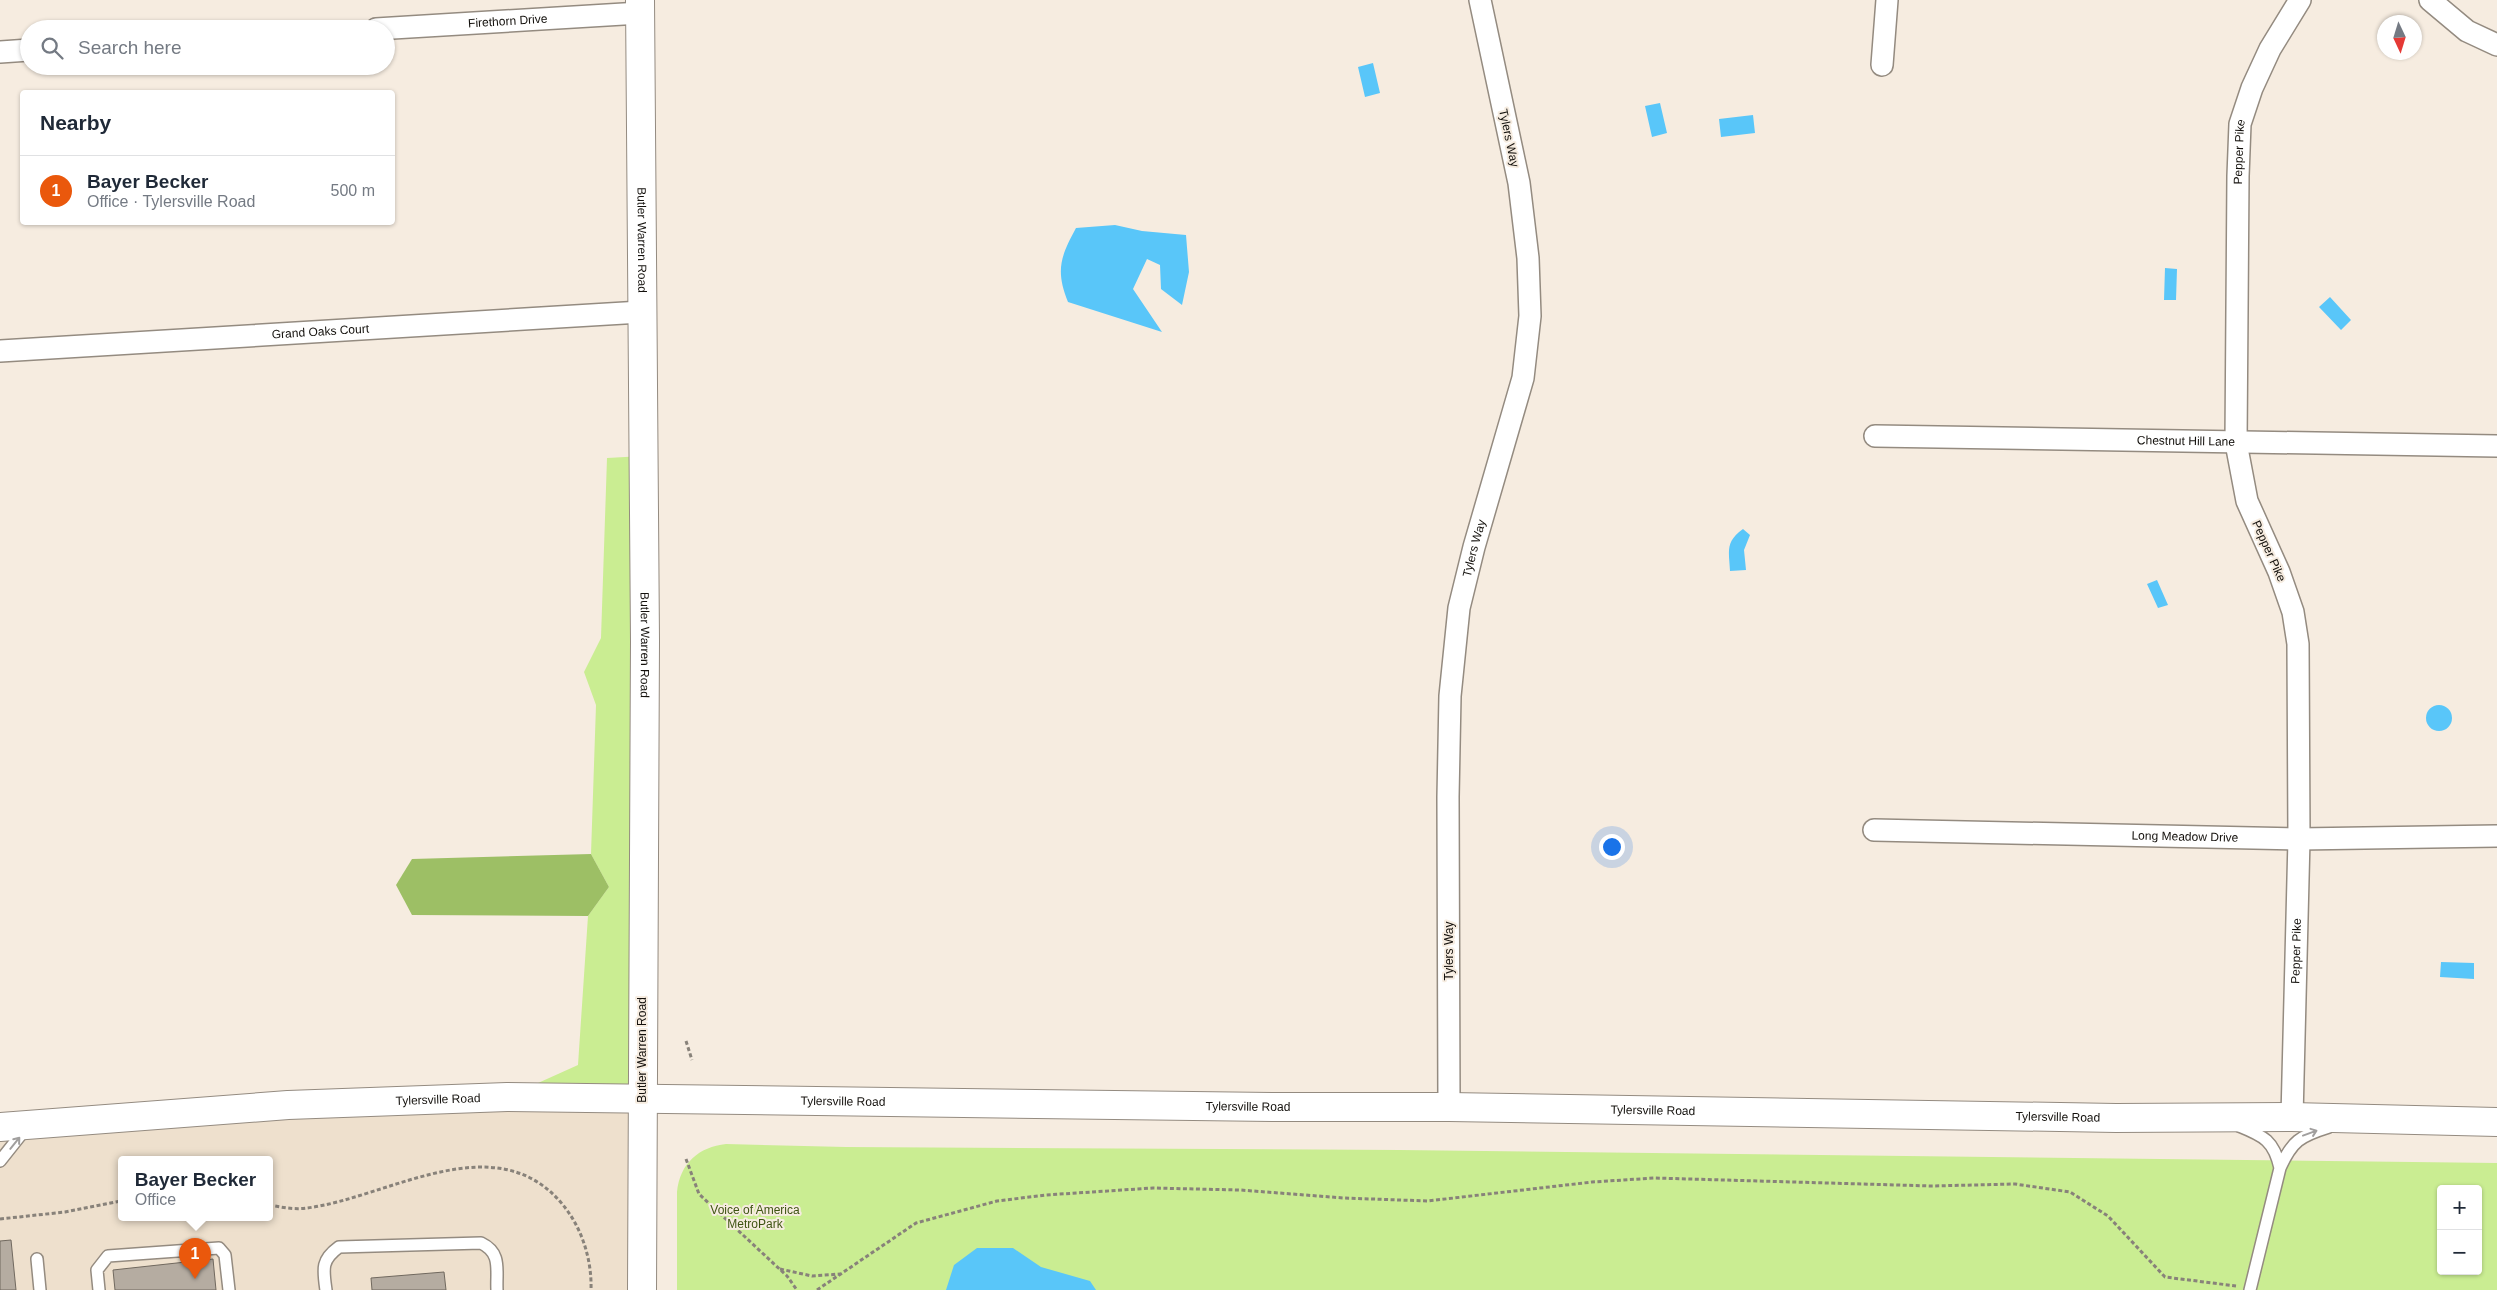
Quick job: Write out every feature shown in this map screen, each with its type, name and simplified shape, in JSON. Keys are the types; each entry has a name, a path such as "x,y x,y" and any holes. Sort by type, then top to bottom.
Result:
{"main road":[{"name":"Butler Warren Road","path":"640,6 645,641 642,1290"},
{"name":"Tylersville Road","path":"0,1127 159,1114 390,1100 507,1097 1272,1107 1450,1107 2116,1118 2292,1117 2497,1122"}],"street":[{"name":"Tylers Way","path":"1450,1107 1448,797 1450,696 1459,608 1474,547 1523,378 1530,316 1528,258 1519,184 1480,0"},
{"path":"1882,65 1887,0"},
{"name":"Pepper Pike","path":"2292,1117 2299,839 2298,644 2293,612 2280,572 2247,501 2236,443 2240,124 2252,88 2270,49 2300,0"},
{"path":"2430,0 2467,31 2497,45"},
{"name":"Firethorn Drive","path":"395,27 640,6"},
{"path":"0,52 20,51"},
{"name":"Grand Oaks Court","path":"0,351 641,312"},
{"name":"Chestnut Hill Lane","path":"1875,436 2497,446"},
{"name":"Long Meadow Drive","path":"1874,830 2299,839 2497,836"}],"lane":[{"path":"2212,1117 2233,1123 2256,1133 2269,1142 2276,1153 2280,1168"},
{"path":"2250,1289 2280,1168 2291,1145 2302,1136 2343,1123 2367,1119"},
{"path":"0,1161 29,1125"},
{"path":"326,1290 323,1270 328,1255 339,1247 480,1243 491,1248 496,1256 497,1290"},
{"path":"99,1290 97,1270 108,1256 219,1248 225,1255 229,1290"},
{"path":"37,1259 40,1290"}],"path":[{"path":"686,1041 692,1060"},
{"path":"686,1160 699,1194 779,1268 796,1290"},
{"path":"273,1204 305,1208 328,1204 455,1168 486,1166 524,1175 553,1192 575,1220 587,1252 590,1290"},
{"path":"817,1290 916,1224 997,1201 1046,1195 1153,1188 1240,1190 1344,1198 1428,1201 1592,1182 1655,1178 1932,1186 2015,1184 2070,1192 2108,1216 2165,1277 2250,1289"},
{"path":"0,1219 65,1212 118,1202"},
{"path":"779,1268 812,1276 842,1274"}],"shaded area":[{"path":"643,1099 642,1290 0,1290 0,1127"}],"green space":[{"path":"643,456 643,1099 507,1097 578,1065 588,916 609,887 591,854 596,705 584,672 601,638 607,458"},
{"path":"591,854 609,887 588,916 412,915 396,885 412,859"},
{"name":"Voice of America MetroPark","path":"726,1144 846,1147 1400,1150 2497,1163 2497,1290 677,1290 677,1192 679,1182 682,1173 692,1158 707,1149"}],"water":[{"path":"1373,63 1380,93 1365,97 1358,67"},
{"path":"1660,103 1667,133 1652,137 1645,106"},
{"path":"1753,115 1755,133 1721,137 1719,119"},
{"path":"1115,225 1142,231 1186,235 1189,272 1182,305 1161,289 1160,265 1147,259 1133,289 1162,332 1068,302 1061,272 1063,255 1076,228"},
{"path":"2165,268 2177,269 2176,300 2164,300"},
{"path":"2330,297 2351,320 2341,330 2319,307"},
{"path":"1743,529 1750,535 1744,550 1746,570 1730,571 1729,547 1733,538"},
{"path":"2157,580 2168,605 2158,608 2147,584"},
{"path":"2439,705 2448,709 2452,718 2448,727 2439,731 2430,727 2426,718 2430,709"},
{"path":"2441,962 2474,963 2474,979 2440,977"},
{"path":"977,1248 1013,1248 1041,1267 1090,1281 1096,1290 946,1290 954,1265"}],"building":[{"path":"11,1240 16,1290 0,1290 0,1241"},
{"path":"213,1259 216,1290 115,1290 113,1270"},
{"path":"444,1272 446,1290 372,1290 371,1278"}],"place":[{"name":"Bayer Becker","path":"195,1279"}]}
